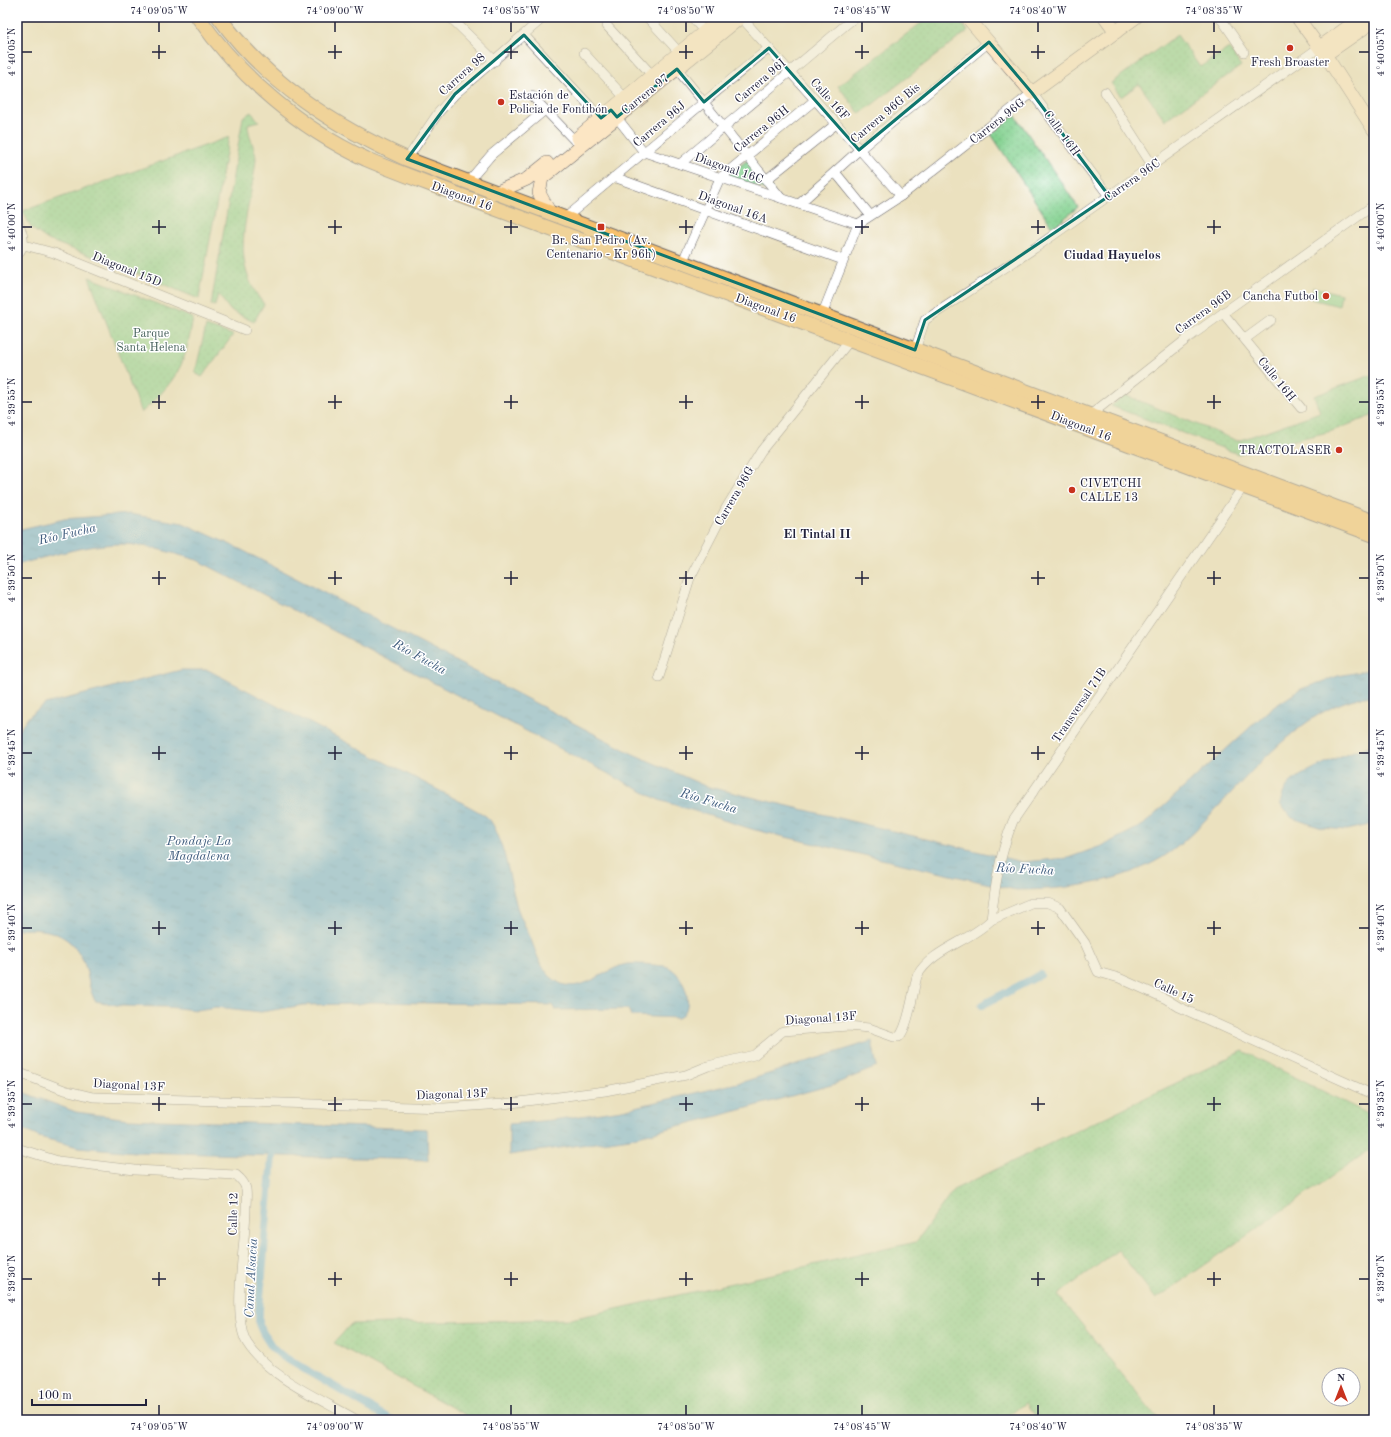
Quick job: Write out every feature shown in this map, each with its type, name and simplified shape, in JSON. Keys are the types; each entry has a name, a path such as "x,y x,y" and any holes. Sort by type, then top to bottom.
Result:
{"main road":[{"name":"Diagonal 16","path":"198,17 232,60 266,93 321,135 365,158 451,192 1374,535"},
{"name":"Diagonal 16","path":"219,17 258,62 300,99 351,131 407,159 682,264 1374,522"}],"street":[{"path":"450,17 495,61"},
{"name":"Carrera 98","path":"407,159 438,113 455,94 495,61 544,17"},
{"path":"647,17 679,52"},
{"path":"692,17 704,31"},
{"name":"Carrera 97","path":"550,213 539,193 542,178 610,115 625,98 722,17"},
{"name":"Carrera 97","path":"495,193 527,179 574,140 677,69 741,17"},
{"name":"Calle 16F","path":"741,17 901,196"},
{"name":"Carrera 96I","path":"680,164 854,17"},
{"name":"Calle 16H","path":"967,17 1032,93 1108,196"},
{"path":"1105,17 1116,32"},
{"name":"Carrera 96G","path":"858,224 901,196 1032,93 1136,17"},
{"path":"1220,17 1244,52"},
{"path":"1297,17 1322,51 1374,130"},
{"name":"Carrera 96C","path":"1322,51 1362,17"},
{"name":"Carrera 96C","path":"915,350 925,320 1035,248 1152,165 1322,51 1374,21"},
{"path":"607,26 652,75"},
{"path":"524,35 610,115 644,152"},
{"name":"Carrera 96G Bis","path":"798,204 859,150 989,42"},
{"name":"Carrera 96J","path":"564,219 769,48"},
{"path":"584,53 625,98"},
{"path":"677,69 781,198"},
{"path":"1105,92 1152,165"},
{"path":"532,96 574,140"},
{"name":"Carrera 96H","path":"682,264 720,178 815,100"},
{"path":"468,182 491,155 546,110"},
{"path":"766,180 836,124"},
{"name":"Diagonal 16C","path":"644,152 858,224"},
{"path":"835,172 870,215"},
{"name":"Diagonal 16A","path":"614,177 843,260"},
{"name":"Carrera 96B","path":"1089,416 1223,313 1374,204"},
{"path":"17,219 23,235 24,245 17,255"},
{"path":"822,315 858,224"},
{"name":"Diagonal 15D","path":"24,245 54,252 245,330"},
{"name":"Calle 16H","path":"1223,313 1300,408"},
{"path":"1245,339 1271,320"},
{"name":"Carrera 96G","path":"659,677 690,578 726,508 761,451 851,340"},
{"name":"Transversal 71B","path":"991,920 994,890 1005,840 1013,822 1243,486"},
{"name":"Calle 15","path":"991,920 1031,903 1048,903 1060,908 1085,942 1098,972 1119,978 1166,999 1179,1007 1374,1095"},
{"name":"Diagonal 13F","path":"17,1072 64,1090 93,1096 444,1108 503,1104 605,1092 686,1074 708,1066 754,1056 783,1031 848,1026 868,1028 894,1037 899,1037 905,1025 917,976 920,970 941,952 964,940 991,920"},
{"name":"Calle 12","path":"17,1148 58,1161 135,1170 236,1175 242,1180 246,1189 246,1230 239,1311 241,1329 247,1344 260,1359 277,1373 357,1420"}],"highlighted area":[{"path":"524,35 601,118 611,110 617,117 677,69 704,102 769,48 859,150 989,42 1032,93 1109,196 925,320 915,350 407,159 455,94"}],"green space":[{"path":"929,17 957,17 968,31 860,114 838,86"},
{"path":"1177,35 1200,67 1229,48 1241,66 1165,120 1139,84 1121,97 1111,83"},
{"path":"251,112 259,121 248,124 256,159 246,216 243,252 246,270 253,287 264,304 254,322 230,310 218,294 215,306 211,305 243,117"},
{"path":"1015,115 1078,207 1053,228 991,134"},
{"path":"229,137 199,299 126,269 48,240 31,228 23,211"},
{"path":"749,159 774,192 726,176"},
{"name":"Parque Santa Helena","path":"89,277 193,318 186,351 179,369 167,387 141,413"},
{"name":"Cancha Futbol","path":"1313,287 1341,294 1339,306 1311,299"},
{"path":"206,326 233,335 202,377 195,373"},
{"path":"1374,374 1374,415 1332,431 1238,454 1111,406 1125,395 1238,441 1320,412 1314,396"},
{"path":"1243,1051 1374,1117 1374,1147 1156,1299 1118,1250 1058,1295 1159,1420 1039,1420 1025,1403 1003,1420 475,1420 334,1343 351,1324 571,1319 916,1242 953,1190"}],"water":[{"name":"Río Fucha","path":"129,514 183,523 240,549 631,753 705,786 1022,862 1068,858 1104,845 1143,825 1269,710 1301,689 1338,676 1374,669 1374,696 1352,700 1330,709 1308,722 1288,737 1250,773 1192,834 1163,857 1146,866 1111,879 1073,886 1035,890 1016,890 755,830 659,800 197,560 147,547 116,544 78,549 17,565 17,530 64,519"},
{"name":"Pondaje La Magdalena","path":"181,670 208,670 467,805 485,816 490,820 495,828 503,850 517,907 540,961 546,972 551,977 565,985 574,986 583,984 627,964 664,966 671,968 677,974 686,990 687,1007 684,1014 678,1018 631,1016 628,1009 555,1010 552,1005 369,1002 358,1004 304,1005 261,1012 216,1007 197,1010 166,1007 122,1006 95,1001 90,989 83,961 80,954 70,942 57,934 50,932 17,929 17,733 29,716 45,704"},
{"path":"1374,745 1374,824 1347,830 1322,828 1292,818 1280,804 1282,796 1289,784 1295,779 1329,761"},
{"path":"872,1041 877,1067 835,1084 630,1138 509,1155 509,1124 552,1120 622,1110 746,1081"},
{"path":"17,1090 76,1112 129,1119 427,1129 428,1160 135,1152 78,1147 39,1137 17,1127"}],"waterway":[{"path":"982,1005 1040,975"},
{"name":"Canal Alsacia","path":"273,1145 259,1324 272,1347 282,1356 391,1420"}],"place":[{"name":"Fresh Broaster","path":"1290,48"},
{"name":"Estación de Policia de Fontibón","path":"501,102"},
{"name":"Br. San Pedro (Av. Centenario - Kr 96h)","path":"601,227"},
{"name":"Cancha Futbol","path":"1326,296"},
{"name":"TRACTOLASER","path":"1339,450"},
{"name":"CIVETCHI CALLE 13","path":"1072,490"}],"district":[{"name":"Ciudad Hayuelos","path":"1112,254"},
{"name":"El Tintal II","path":"817,533"}]}
